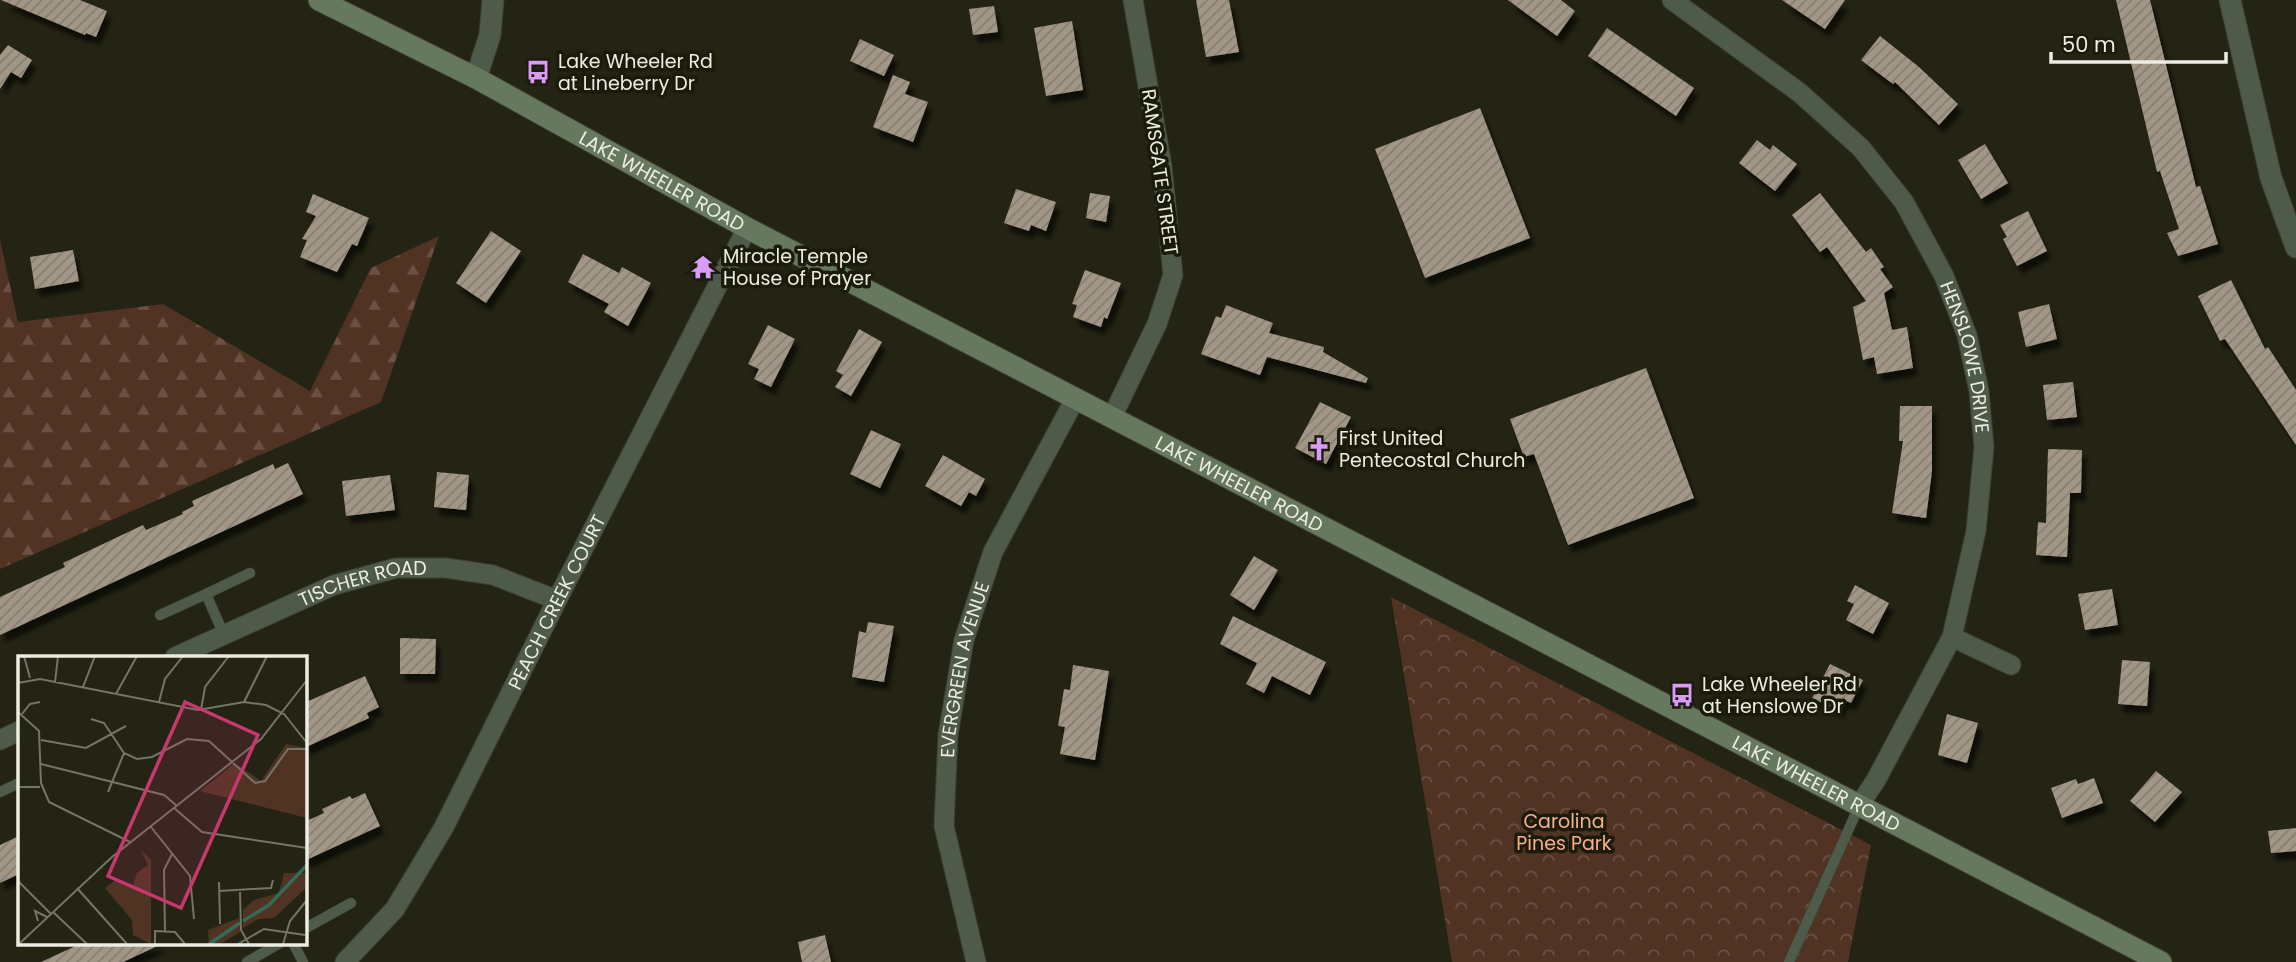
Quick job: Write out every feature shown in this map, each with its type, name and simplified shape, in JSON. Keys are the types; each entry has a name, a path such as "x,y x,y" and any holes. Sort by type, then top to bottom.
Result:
{"main road":[{"name":"LAKE WHEELER ROAD","path":"319,0 476,78 747,228 2161,962"}],"street":[{"path":"476,78 490,35 493,0"},
{"name":"RAMSGATE STREET","path":"1112,417 1157,324 1173,275 1162,166 1133,0"},
{"name":"HENSLOWE DRIVE","path":"1672,0 1801,93 1861,148 1904,202 1944,276 1966,335 1979,391 1984,447 1976,531 1952,637 1876,780 1860,804"},
{"path":"2230,0 2271,177 2289,206 2296,247"},
{"name":"PEACH CREEK COURT","path":"345,962 395,909 444,827 747,228"},
{"name":"EVERGREEN AVENUE","path":"975,962 944,826 948,735 964,640 993,552 1075,399"},
{"name":"TISCHER ROAD","path":"177,656 334,585 396,568 446,568 494,575 557,600"},
{"path":"1952,637 2011,665"},
{"path":"0,740 18,731"}],"lane":[{"path":"160,615 250,573"},
{"path":"206,594 223,635"},
{"path":"0,792 18,783"},
{"path":"1789,962 1860,804"},
{"path":"306,928 351,903"},
{"path":"247,962 278,944"},
{"path":"294,944 303,962"}],"green space":[{"path":"439,236 381,402 0,569 0,240 18,322 163,304 310,391 371,268"},
{"name":"Carolina Pines Park","path":"1391,597 1871,845 1848,962 1452,962"}],"building":[{"path":"1,0 80,0 107,11 96,37 86,33 85,35"},
{"path":"1196,0 1229,0 1239,52 1206,57"},
{"path":"1508,0 1561,0 1575,11 1557,36"},
{"path":"1782,0 1845,0 1825,29"},
{"path":"2116,0 2150,0 2196,187 2200,186 2218,244 2178,256 2167,233 2179,229 2160,171 2157,172"},
{"path":"994,6 998,32 973,35 969,9"},
{"path":"1072,21 1083,90 1046,96 1034,28"},
{"path":"1607,28 1694,88 1676,116 1588,56"},
{"path":"1880,36 1919,67 1958,104 1939,125 1895,82 1893,84 1861,60"},
{"path":"860,39 894,55 884,76 850,61"},
{"path":"8,45 32,60 21,78 11,72 0,89 0,55"},
{"path":"893,75 910,82 905,94 928,102 913,142 873,127"},
{"path":"1480,108 1530,238 1425,278 1375,149"},
{"path":"1757,140 1770,150 1773,145 1797,164 1775,191 1739,163"},
{"path":"1985,144 2008,183 1981,199 1958,160"},
{"path":"1016,189 1056,202 1046,231 1031,225 1029,231 1004,223"},
{"path":"1090,193 1110,196 1106,222 1086,218"},
{"path":"1820,193 1866,252 1871,248 1884,267 1880,269 1893,287 1884,293 1892,330 1907,327 1913,368 1877,374 1874,357 1863,360 1853,307 1866,301 1827,247 1820,252 1792,215"},
{"path":"313,194 369,218 357,246 352,244 337,272 300,257 307,240 302,239 316,216 306,212"},
{"path":"2028,211 2047,251 2017,266 2003,239 2007,237 2000,225"},
{"path":"491,231 521,251 486,303 456,283"},
{"path":"73,250 79,281 35,289 30,257"},
{"path":"583,254 619,273 622,267 651,283 628,326 604,312 609,304 568,282"},
{"path":"1085,270 1121,283 1107,319 1104,317 1101,327 1073,317 1077,305 1072,304"},
{"path":"2231,280 2265,349 2268,347 2296,390 2296,445 2225,339 2220,341 2198,296"},
{"path":"2049,304 2057,339 2026,347 2018,312"},
{"path":"1226,305 1273,323 1269,333 1324,347 1323,352 1368,378 1366,383 1267,357 1260,375 1201,354 1216,316 1221,318"},
{"path":"768,325 795,339 771,387 754,379 759,369 748,364"},
{"path":"859,329 882,342 851,396 835,387 843,375 836,371"},
{"path":"1646,368 1694,498 1568,545 1534,454 1524,457 1510,419"},
{"path":"2073,382 2077,417 2047,420 2043,385"},
{"path":"1320,402 1351,417 1326,464 1295,448"},
{"path":"1900,406 1932,406 1932,471 1926,518 1892,513 1903,441 1899,441"},
{"path":"871,430 901,444 880,488 850,474"},
{"path":"2048,449 2082,450 2081,493 2070,493 2067,557 2036,555 2038,522 2046,523"},
{"path":"943,455 985,479 976,496 969,492 961,506 925,486"},
{"path":"288,463 303,494 0,635 0,597 65,567 63,563 143,525 146,530 183,514 182,512 194,506 192,501 273,464 275,469"},
{"path":"437,472 469,475 466,510 434,507"},
{"path":"390,475 395,510 346,516 342,481"},
{"path":"1254,556 1278,570 1254,610 1230,595"},
{"path":"1855,585 1889,603 1873,634 1846,620 1854,604 1847,601"},
{"path":"2112,589 2118,625 2085,630 2078,594"},
{"path":"1233,616 1326,662 1310,695 1272,676 1264,693 1246,684 1257,663 1220,644"},
{"path":"868,622 894,626 884,682 852,677 859,631 866,633"},
{"path":"400,638 436,639 435,674 400,674"},
{"path":"2122,660 2150,662 2147,706 2118,704"},
{"path":"1830,664 1863,680 1851,703 1844,700 1839,711 1812,698"},
{"path":"1073,665 1109,671 1095,760 1060,754 1065,727 1058,726 1064,689 1070,690"},
{"path":"365,676 379,707 367,713 369,718 306,747 306,702"},
{"path":"1947,714 1978,723 1967,763 1938,755"},
{"path":"2156,771 2182,792 2155,822 2130,801"},
{"path":"2094,778 2103,803 2062,818 2051,788 2076,779 2078,784"},
{"path":"365,793 380,826 306,860 306,821 324,813 322,809 350,796 352,799"},
{"path":"2296,828 2296,851 2271,853 2268,831"},
{"path":"18,836 18,874 0,883 0,845"},
{"path":"825,935 831,962 802,962 798,942"},
{"path":"80,944 162,944 123,962 41,962"}],"place":[{"name":"Lake Wheeler Rd at Lineberry Dr","path":"538,72"},
{"name":"Miracle Temple House of Prayer","path":"703,267"},
{"name":"First United Pentecostal Church","path":"1319,449"},
{"name":"Lake Wheeler Rd at Henslowe Dr","path":"1682,695"}]}
